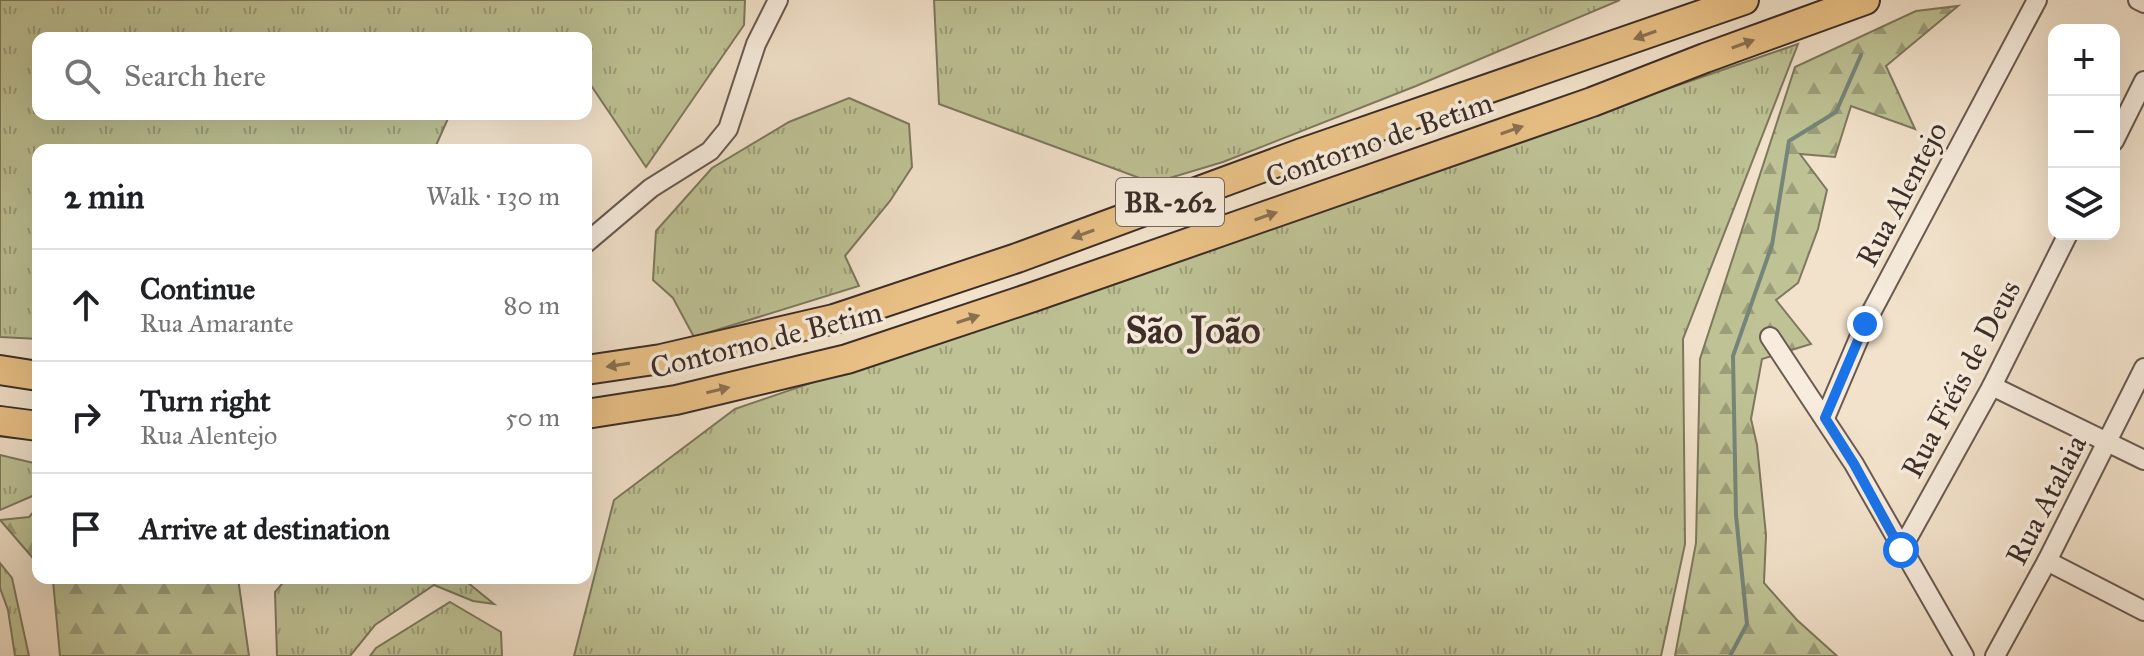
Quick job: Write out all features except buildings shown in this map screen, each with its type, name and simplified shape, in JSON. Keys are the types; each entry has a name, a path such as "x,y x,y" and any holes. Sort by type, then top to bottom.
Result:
{"highway":[{"name":"Contorno de Betim","path":"592,369 661,359 834,319 1017,258 1302,153 1744,0"},
{"name":"Contorno de Betim","path":"592,413 676,400 847,359 1592,102 1865,0"},
{"path":"0,370 32,375"},
{"path":"0,421 32,425"}],"street":[{"path":"592,238 651,188 710,151 728,129 756,44 778,0"},
{"name":"Rua Alentejo","path":"1825,418 1865,324 2037,0"},
{"path":"2138,0 2144,3"},
{"path":"2120,129 2144,81"},
{"name":"Rua Fiéis de Deus","path":"1901,550 1992,386 2065,240"},
{"path":"1770,337 1854,464 1964,656"},
{"name":"Rua Atalaia","path":"1995,656 2047,561 2144,368"},
{"path":"1992,386 2144,460"},
{"path":"2047,561 2144,611"}],"green space":[{"path":"0,0 745,0 744,25 646,167 592,87 592,32 32,32 32,120 447,120 437,144 32,144 32,339 0,337"},
{"path":"934,0 1620,0 1416,86 1223,162 1153,183 939,104"},
{"path":"1958,6 1886,66 1915,129 1851,106 1835,157 1800,154 1827,190 1818,229 1798,283 1776,300 1811,344 1762,359 1751,419 1757,445 1766,535 1764,583 1797,620 1837,656 1675,656 1696,543 1700,359 1795,67 1916,11"},
{"path":"1798,44 1683,339 1685,544 1661,656 574,656 614,500 735,409"},
{"path":"849,98 909,124 912,167 890,201 845,256 859,286 694,337 673,298 653,280 656,231 712,168 789,122"},
{"path":"0,455 32,463 32,496 0,510"},
{"path":"32,514 32,557 0,520 29,517"},
{"path":"0,563 12,578 29,656 15,656 8,610 0,588"},
{"path":"53,584 239,584 249,656 60,656"},
{"path":"282,584 469,584 494,604 473,601 434,585 375,625 350,656 277,656 275,592"},
{"path":"450,602 501,632 502,656 370,656 376,648"}],"waterway":[{"path":"1730,656 1747,624 1736,515 1733,356 1772,245 1789,141 1836,112 1861,55"}],"district":[{"name":"São João","path":"1193,330"}],"route":[{"path":"1865,324 1825,418 1901,550"}]}
